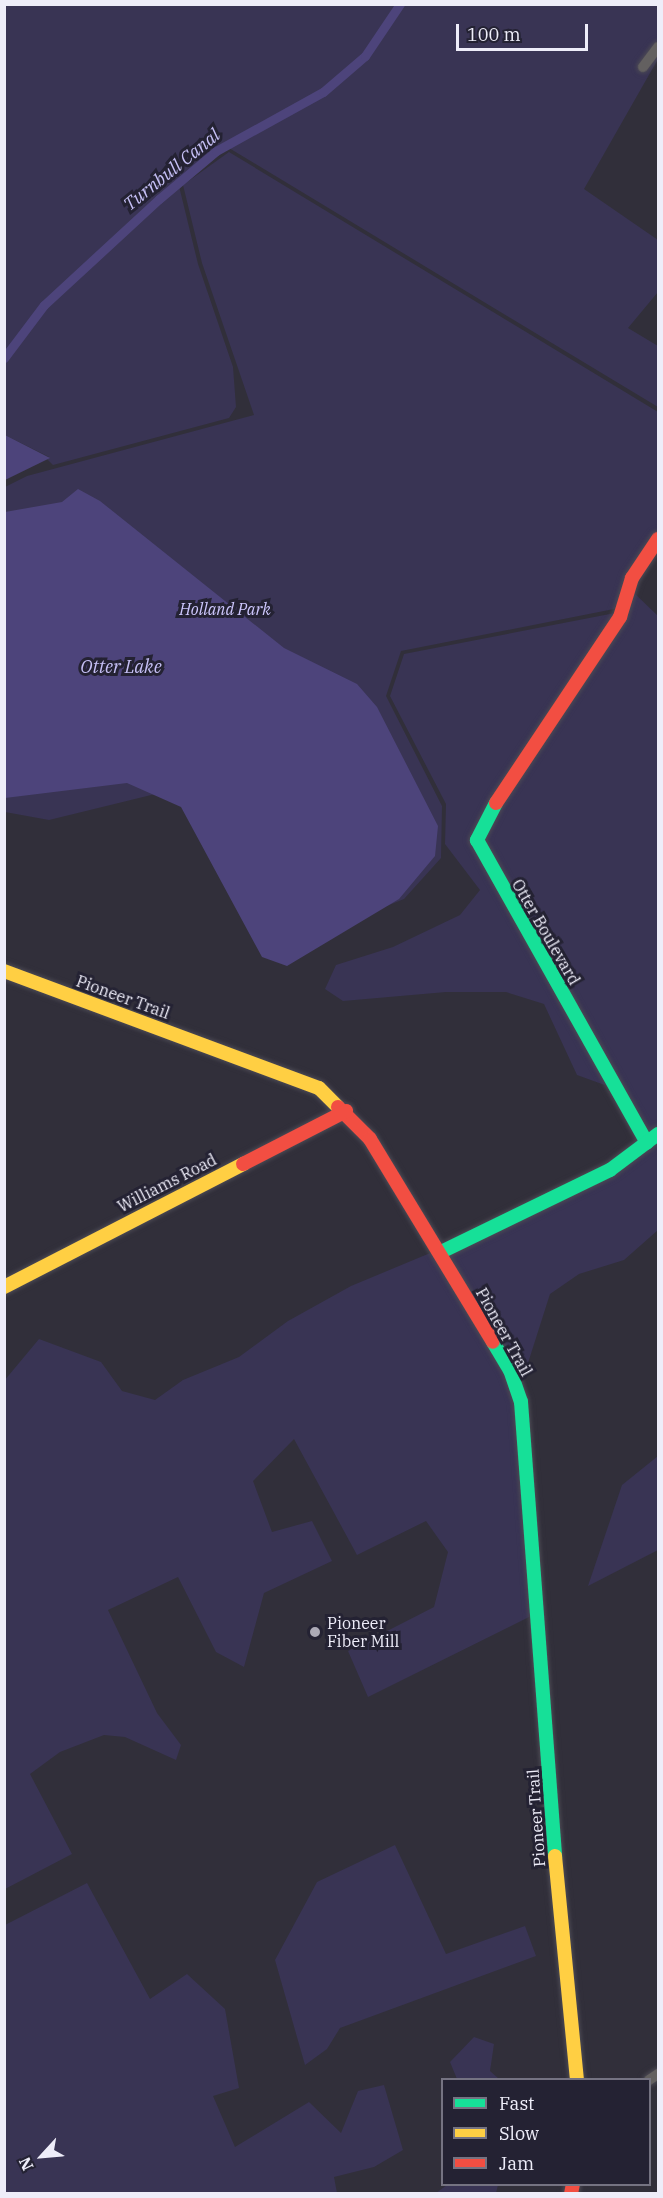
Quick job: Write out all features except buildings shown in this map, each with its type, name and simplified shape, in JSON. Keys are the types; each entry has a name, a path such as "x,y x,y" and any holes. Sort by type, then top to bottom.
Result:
{"street":[{"path":"644,67 658,47"},
{"name":"Otter Boulevard","path":"441,1252 610,1170 653,1139 477,840 482,825 530,749 620,617 632,578 658,539"},
{"name":"Pioneer Trail","path":"4,972 319,1088 346,1111 370,1139 441,1252 510,1370 521,1402 558,1890 577,2078"},
{"name":"Williams Road","path":"4,1287 346,1111"}],"green space":[{"path":"4,5 658,5 658,59 584,189 658,240 658,292 628,328 658,346 658,407 229,148 207,161 179,186 198,264 233,367 236,407 229,418 53,465 47,459 49,457 5,435"},
{"name":"Holland Park","path":"229,152 658,412 658,529 614,609 401,651 386,696 442,806 441,858 404,899 278,950 188,786 49,820 5,812 5,487 27,476 254,415 202,263 183,185"},
{"path":"630,589 658,616 658,1129 638,1144 636,1128 613,1088 577,1075 544,1004 506,992 446,992 343,1001 325,989 336,965 393,947 460,915 480,890 445,844 446,804 390,696 404,654 615,613"},
{"path":"658,1140 658,1230 624,1260 579,1274 550,1294 528,1363 517,1375 448,1253"},
{"path":"435,1251 505,1372 516,1403 533,1615 368,1697 348,1651 434,1607 448,1552 426,1521 357,1555 294,1439 253,1481 272,1532 312,1521 332,1561 264,1593 244,1667 216,1652 178,1577 108,1610 157,1713 181,1745 176,1760 125,1737 104,1735 60,1752 30,1774 72,1854 5,1889 4,1381 39,1339 101,1362 122,1391 155,1400 183,1380 239,1357 288,1321 351,1286"},
{"path":"658,1456 658,1550 588,1586 622,1485"},
{"path":"395,1845 446,1954 525,1926 536,1956 340,2028 327,2049 305,2065 275,1960 317,1882"},
{"path":"87,1883 150,1999 187,1974 225,2009 239,2088 213,2096 235,2147 309,2102 341,2133 358,2091 384,2085 403,2150 374,2167 334,2177 337,2193 5,2193 5,1925"},
{"path":"474,2037 494,2044 490,2071 498,2078 457,2078 450,2062"},
{"path":"446,2186 498,2186 496,2193 436,2193"}],"water":[{"path":"5,435 50,458 5,480"},
{"name":"Otter Lake","path":"78,489 100,501 284,648 357,684 377,707 438,826 435,856 399,899 287,966 262,957 181,807 127,783 5,798 5,512 62,502"}],"waterway":[{"name":"Turnbull Canal","path":"4,358 44,305 159,199 216,151 323,92 365,56 400,4"}],"traffic: fast":[{"path":"496,803 477,840 647,1143"},
{"path":"441,1252 610,1170 658,1134"},
{"path":"493,1342 510,1370 521,1402 555,1856"}],"traffic: slow":[{"path":"4,971 319,1088 338,1107"},
{"path":"4,1287 243,1164"},
{"path":"555,1856 577,2078"}],"traffic: jam":[{"path":"496,803 620,617 632,578 658,539"},
{"path":"338,1107 370,1139 493,1342"},
{"path":"243,1164 346,1111"},
{"path":"571,2194 573,2186"}],"place":[{"name":"Pioneer Fiber Mill","path":"315,1632"}]}
